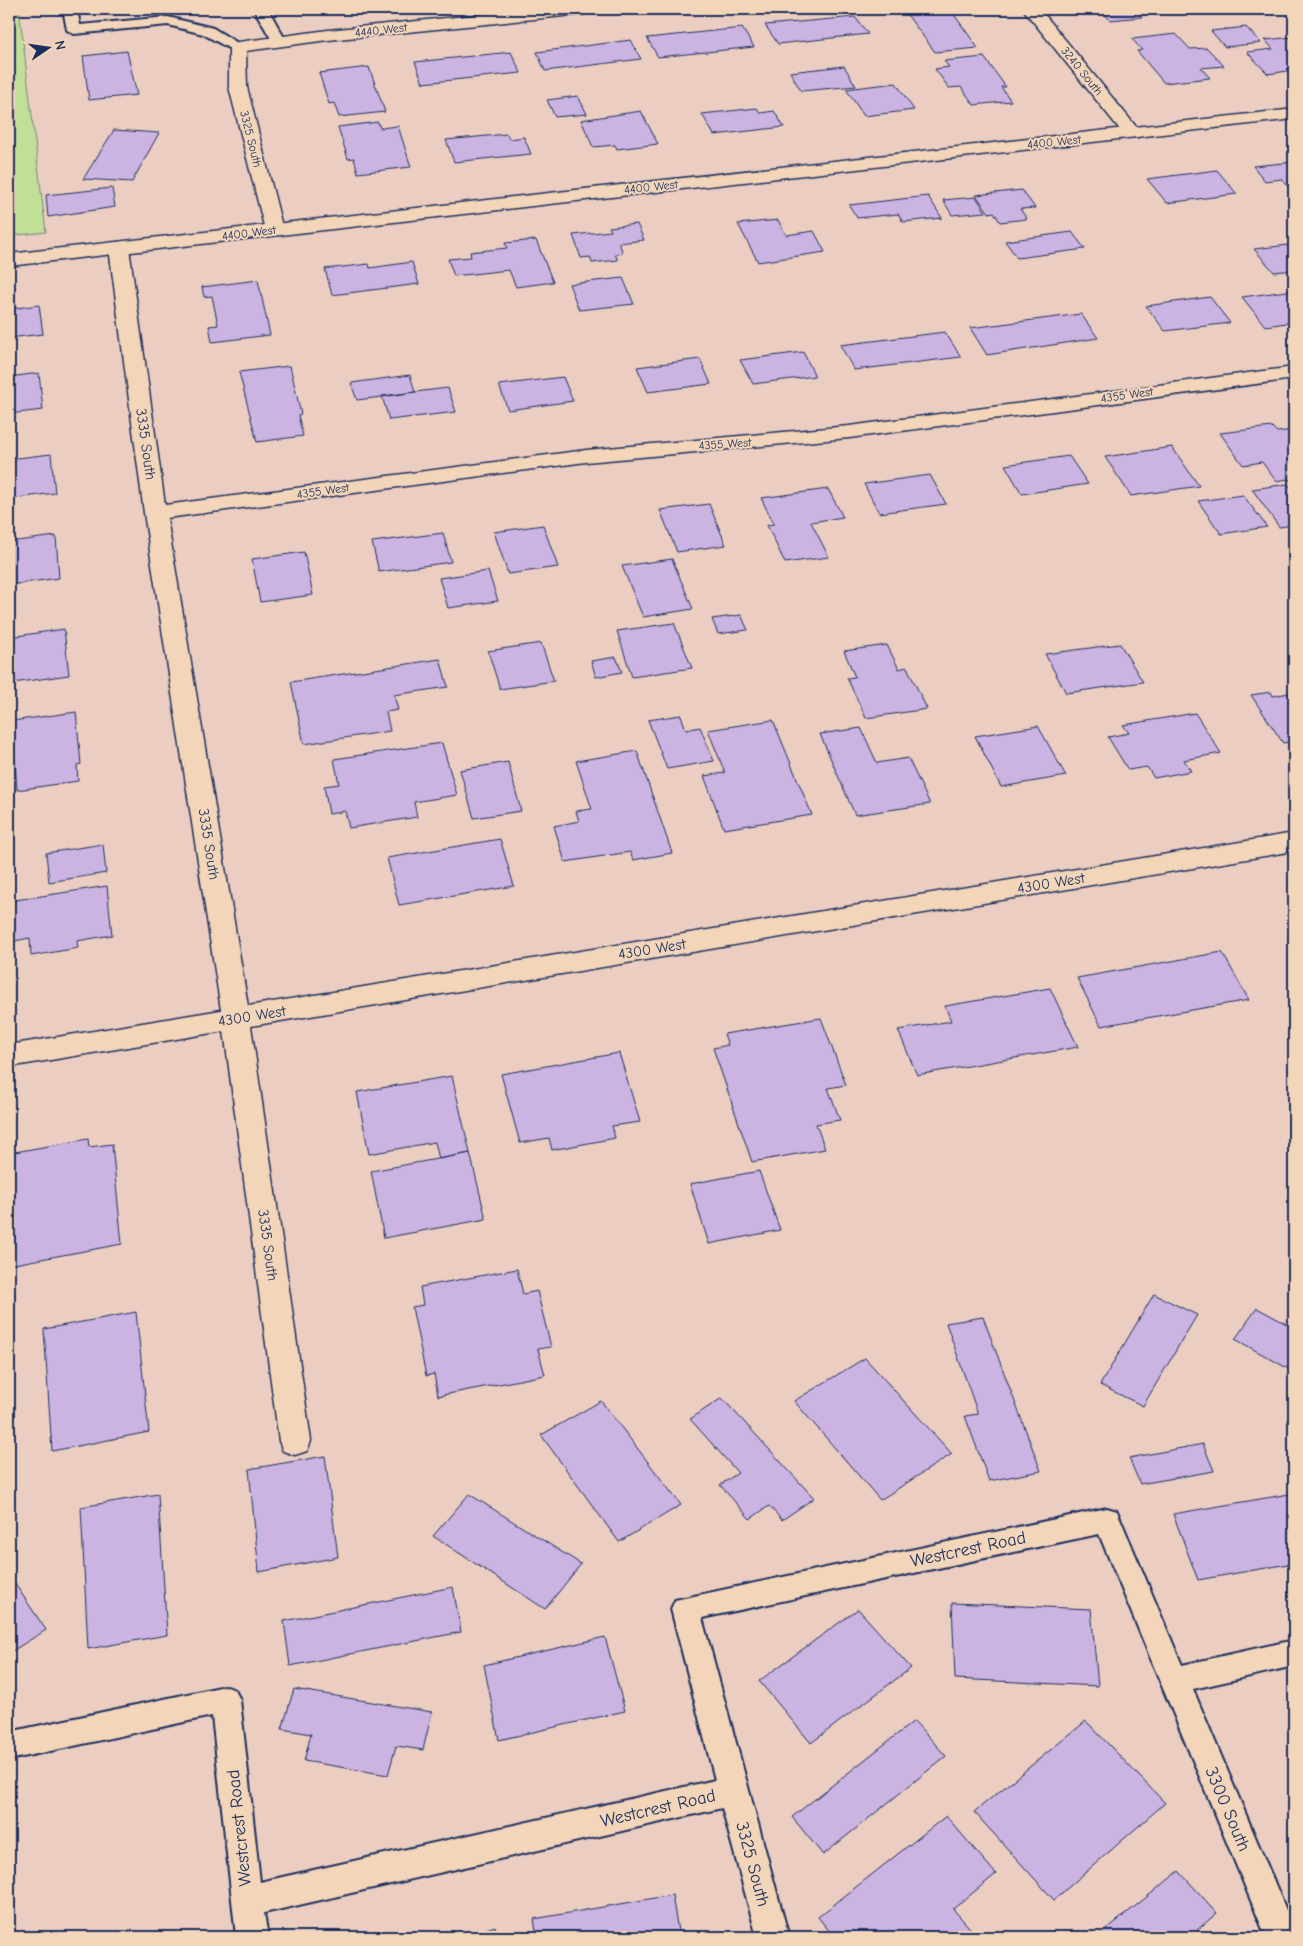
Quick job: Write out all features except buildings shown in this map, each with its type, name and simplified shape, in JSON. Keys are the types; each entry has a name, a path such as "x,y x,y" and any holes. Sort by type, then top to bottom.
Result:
{"street":[{"name":"4440 West","path":"237,48 279,41 584,9"},
{"name":"3240 South","path":"1031,9 1132,133"},
{"name":"3325 South","path":"237,48 238,88 273,230"},
{"name":"4400 West","path":"9,260 1294,114"},
{"name":"3335 South","path":"120,248 155,513 236,1018 295,1441"},
{"name":"4355 West","path":"155,513 596,455 849,432 1294,373"},
{"name":"4300 West","path":"9,1056 1294,842"}],"lane":[{"path":"70,9 74,30 168,21 208,31 237,48"},
{"path":"261,9 279,41"},
{"name":"Westcrest Road","path":"9,1746 225,1700 248,1901 734,1791 685,1609 1107,1520 1174,1680"},
{"path":"1174,1680 1294,1653"},
{"name":"3300 South","path":"1174,1680 1282,1937"},
{"name":"3325 South","path":"734,1791 773,1937"},
{"path":"248,1901 252,1937"}],"green space":[{"path":"9,9 19,9 46,232 9,236"}]}
